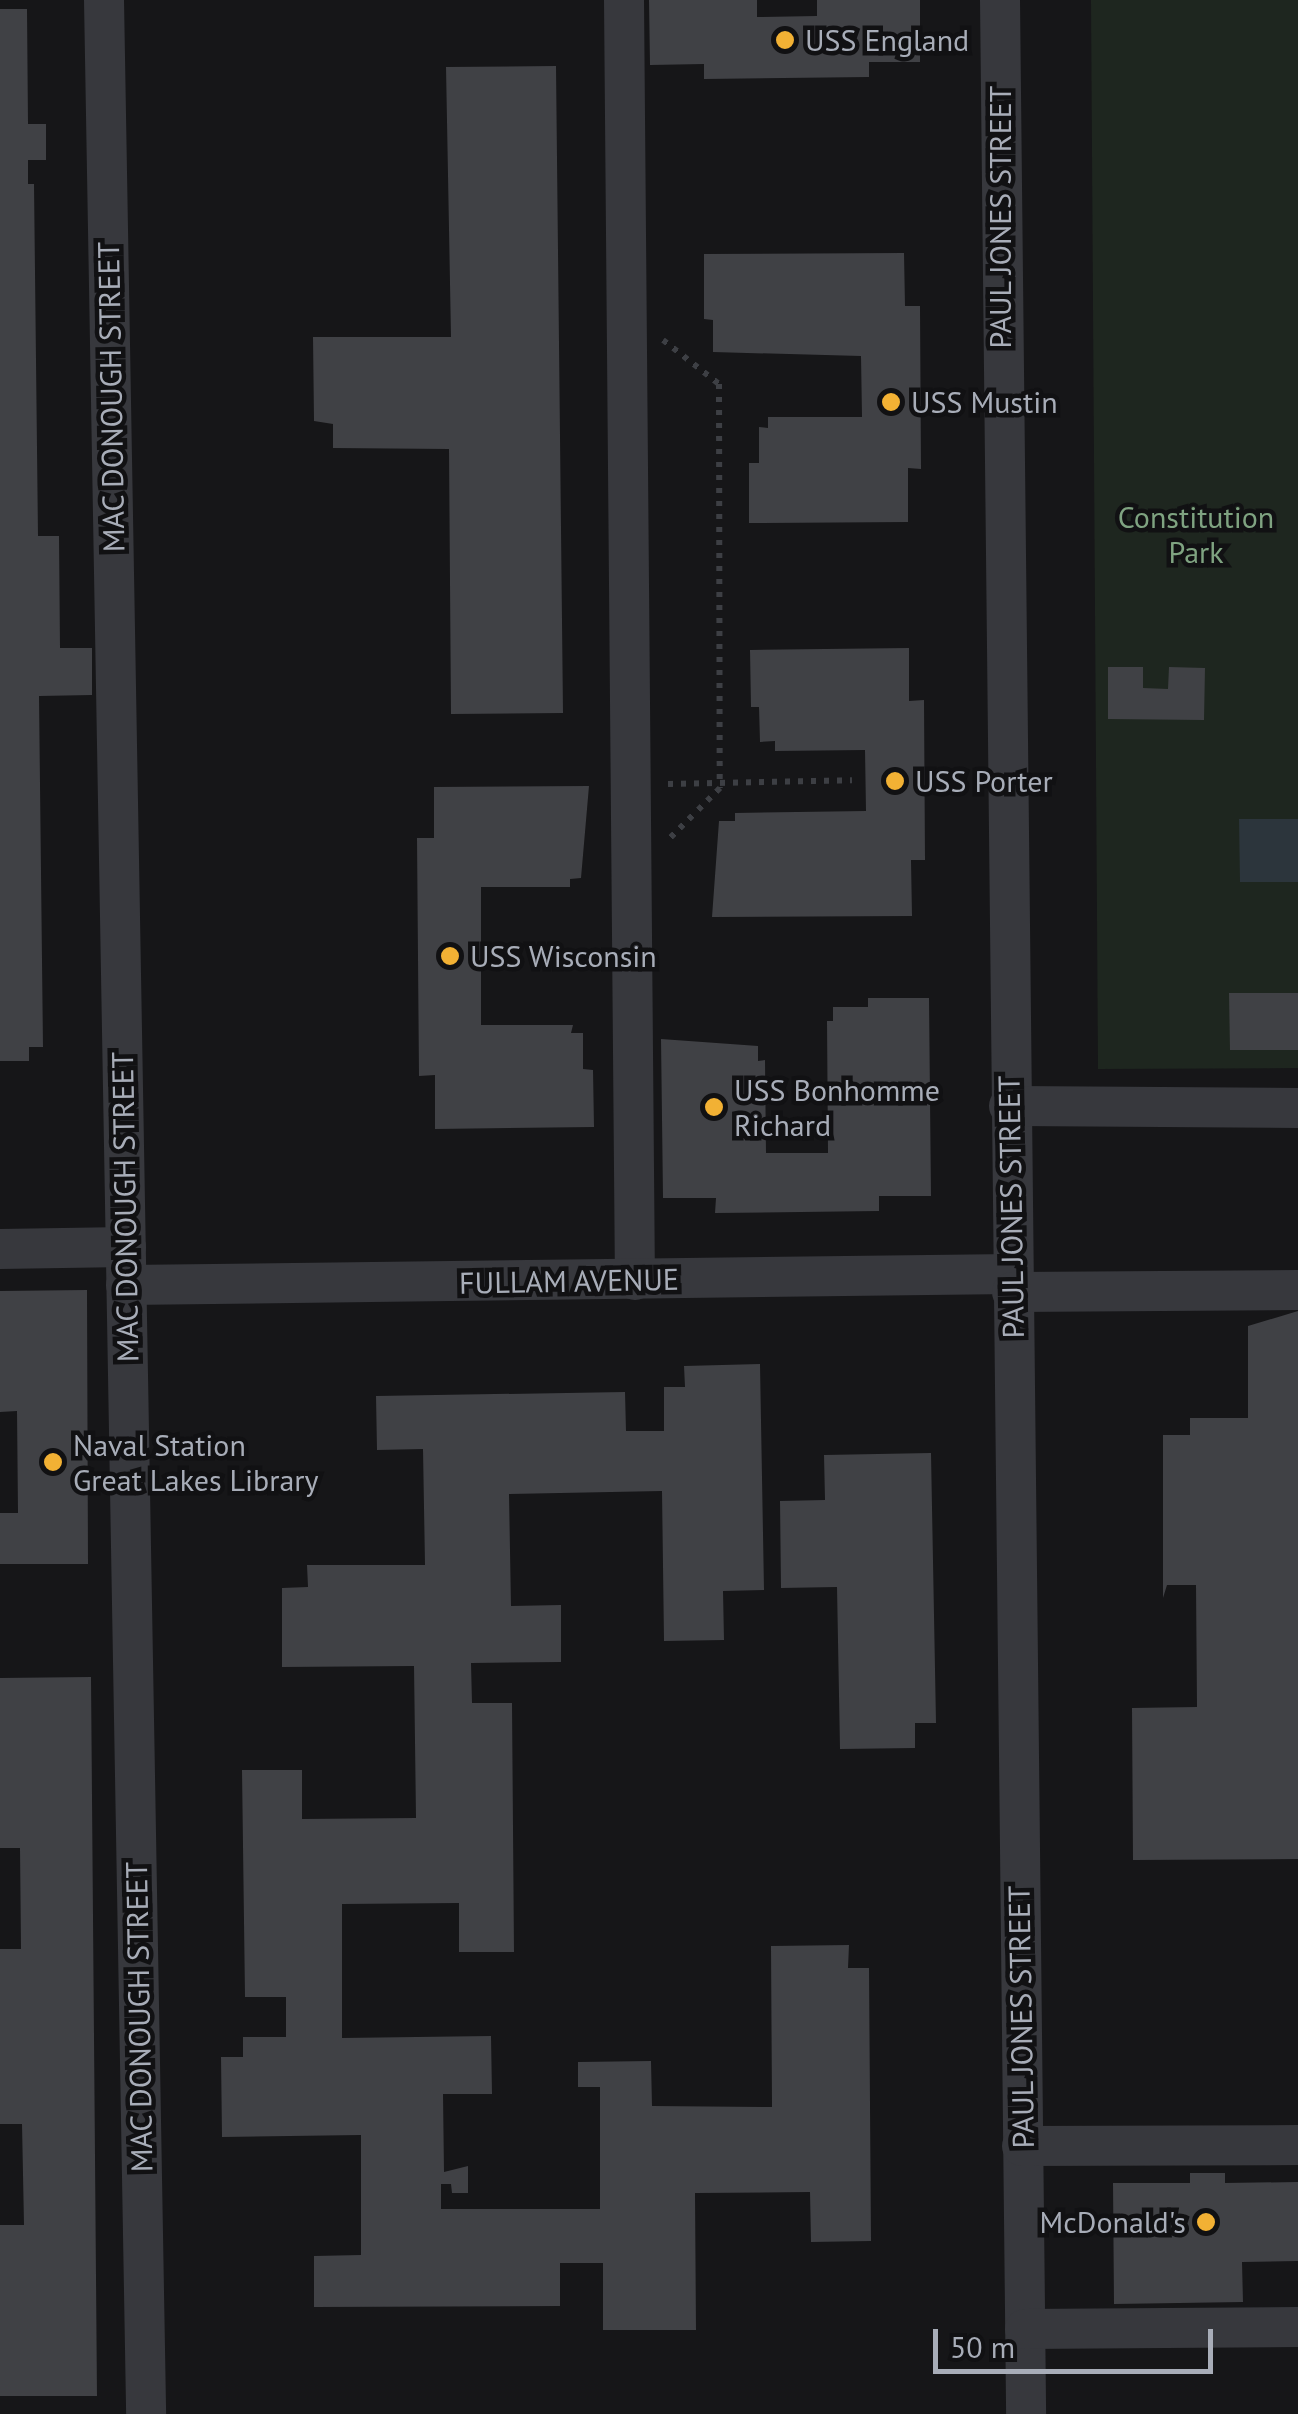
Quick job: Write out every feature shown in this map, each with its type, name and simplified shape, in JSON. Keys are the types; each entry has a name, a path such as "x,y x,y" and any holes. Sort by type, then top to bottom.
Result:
{"street":[{"name":"MAC DONOUGH STREET","path":"104,0 146,2414"},
{"path":"624,0 636,1280"},
{"name":"PAUL JONES STREET","path":"1000,0 1026,2414"},
{"path":"1009,1106 1298,1108"},
{"name":"FULLAM AVENUE","path":"0,1248 126,1266 636,1280 1298,1290"},
{"path":"1022,2146 1298,2145"},
{"path":"1154,2146 1170,2163 1298,2163"},
{"path":"1025,2328 1298,2327"}],"path":[{"path":"627,312 719,384 720,783 632,874"},
{"path":"631,784 852,780"}],"green space":[{"name":"Constitution Park","path":"1091,0 1298,0 1298,1068 1098,1069"}],"shaded area":[{"path":"1239,819 1298,819 1298,882 1240,882"}],"building":[{"name":"USS England","path":"649,0 757,0 757,17 817,16 817,0 920,0 920,62 869,62 869,77 704,79 704,64 650,65"},
{"path":"0,9 27,9 28,124 46,124 46,160 28,160 28,184 34,184 38,536 59,536 60,648 92,648 92,695 39,696 43,1047 29,1047 29,1061 0,1061"},
{"path":"556,66 563,713 451,714 449,449 333,448 333,424 314,421 313,337 451,337 446,67"},
{"name":"USS Mustin","path":"904,253 905,306 920,306 921,469 908,468 908,522 749,523 749,463 759,463 759,427 768,428 768,417 862,417 861,356 713,352 713,320 704,319 704,254"},
{"name":"USS Porter","path":"909,648 909,701 924,700 925,860 911,860 912,916 712,917 719,821 735,821 735,813 866,811 865,750 775,751 775,741 760,742 759,707 751,707 750,650"},
{"path":"1108,667 1143,667 1143,688 1168,689 1169,667 1205,668 1204,720 1108,719"},
{"name":"USS Wisconsin","path":"589,786 581,878 570,879 570,887 481,887 481,1025 573,1025 571,1033 583,1033 583,1069 593,1070 594,1127 435,1129 435,1075 419,1076 417,838 434,838 434,787"},
{"path":"1229,993 1298,993 1298,1050 1230,1050"},
{"name":"USS Bonhomme Richard","path":"868,998 929,998 931,1196 879,1196 879,1211 715,1213 716,1198 663,1198 661,1039 758,1046 758,1061 765,1060 766,1153 828,1153 827,1021 833,1021 833,1007 868,1007"},
{"name":"Naval Station Great Lakes Library","path":"87,1290 88,1564 0,1564 0,1513 18,1513 17,1411 0,1412 0,1291"},
{"path":"1298,1311 1298,1859 1133,1860 1132,1708 1197,1707 1196,1585 1167,1585 1163,1598 1163,1435 1190,1435 1190,1418 1248,1418 1248,1326"},
{"path":"760,1364 764,1590 723,1591 724,1640 664,1641 662,1491 509,1494 511,1606 561,1605 561,1662 471,1663 472,1703 512,1703 514,1952 459,1952 459,1903 342,1904 342,2038 491,2036 492,2094 443,2094 444,2172 468,2166 468,2193 452,2193 451,2184 441,2184 441,2209 600,2209 600,2087 578,2087 578,2062 651,2061 652,2106 772,2107 771,1946 849,1945 848,1968 869,1968 871,2241 811,2242 810,2192 695,2193 696,2330 603,2330 603,2263 560,2263 560,2306 314,2307 314,2256 361,2255 361,2135 222,2137 221,2057 243,2057 243,2037 286,2037 286,1997 245,1997 242,1770 302,1770 302,1819 416,1818 414,1666 282,1667 282,1588 308,1587 307,1565 425,1565 423,1449 377,1450 376,1396 625,1392 626,1431 664,1431 664,1387 685,1387 684,1366"},
{"path":"931,1453 936,1723 915,1723 915,1748 840,1749 837,1587 781,1588 780,1501 825,1500 824,1455"},
{"path":"91,1677 97,2396 0,2396 0,2225 24,2225 22,2124 0,2124 0,1949 21,1949 20,1848 0,1848 0,1678"},
{"name":"McDonald's","path":"1190,2173 1225,2173 1225,2183 1298,2182 1298,2261 1242,2262 1243,2302 1114,2304 1113,2183 1190,2183"}],"place":[{"name":"USS England","path":"785,40"},
{"name":"USS Mustin","path":"891,402"},
{"name":"USS Porter","path":"895,781"},
{"name":"USS Wisconsin","path":"450,956"},
{"name":"USS Bonhomme Richard","path":"714,1107"},
{"name":"Naval Station Great Lakes Library","path":"53,1462"},
{"name":"McDonald's","path":"1206,2222"}]}
